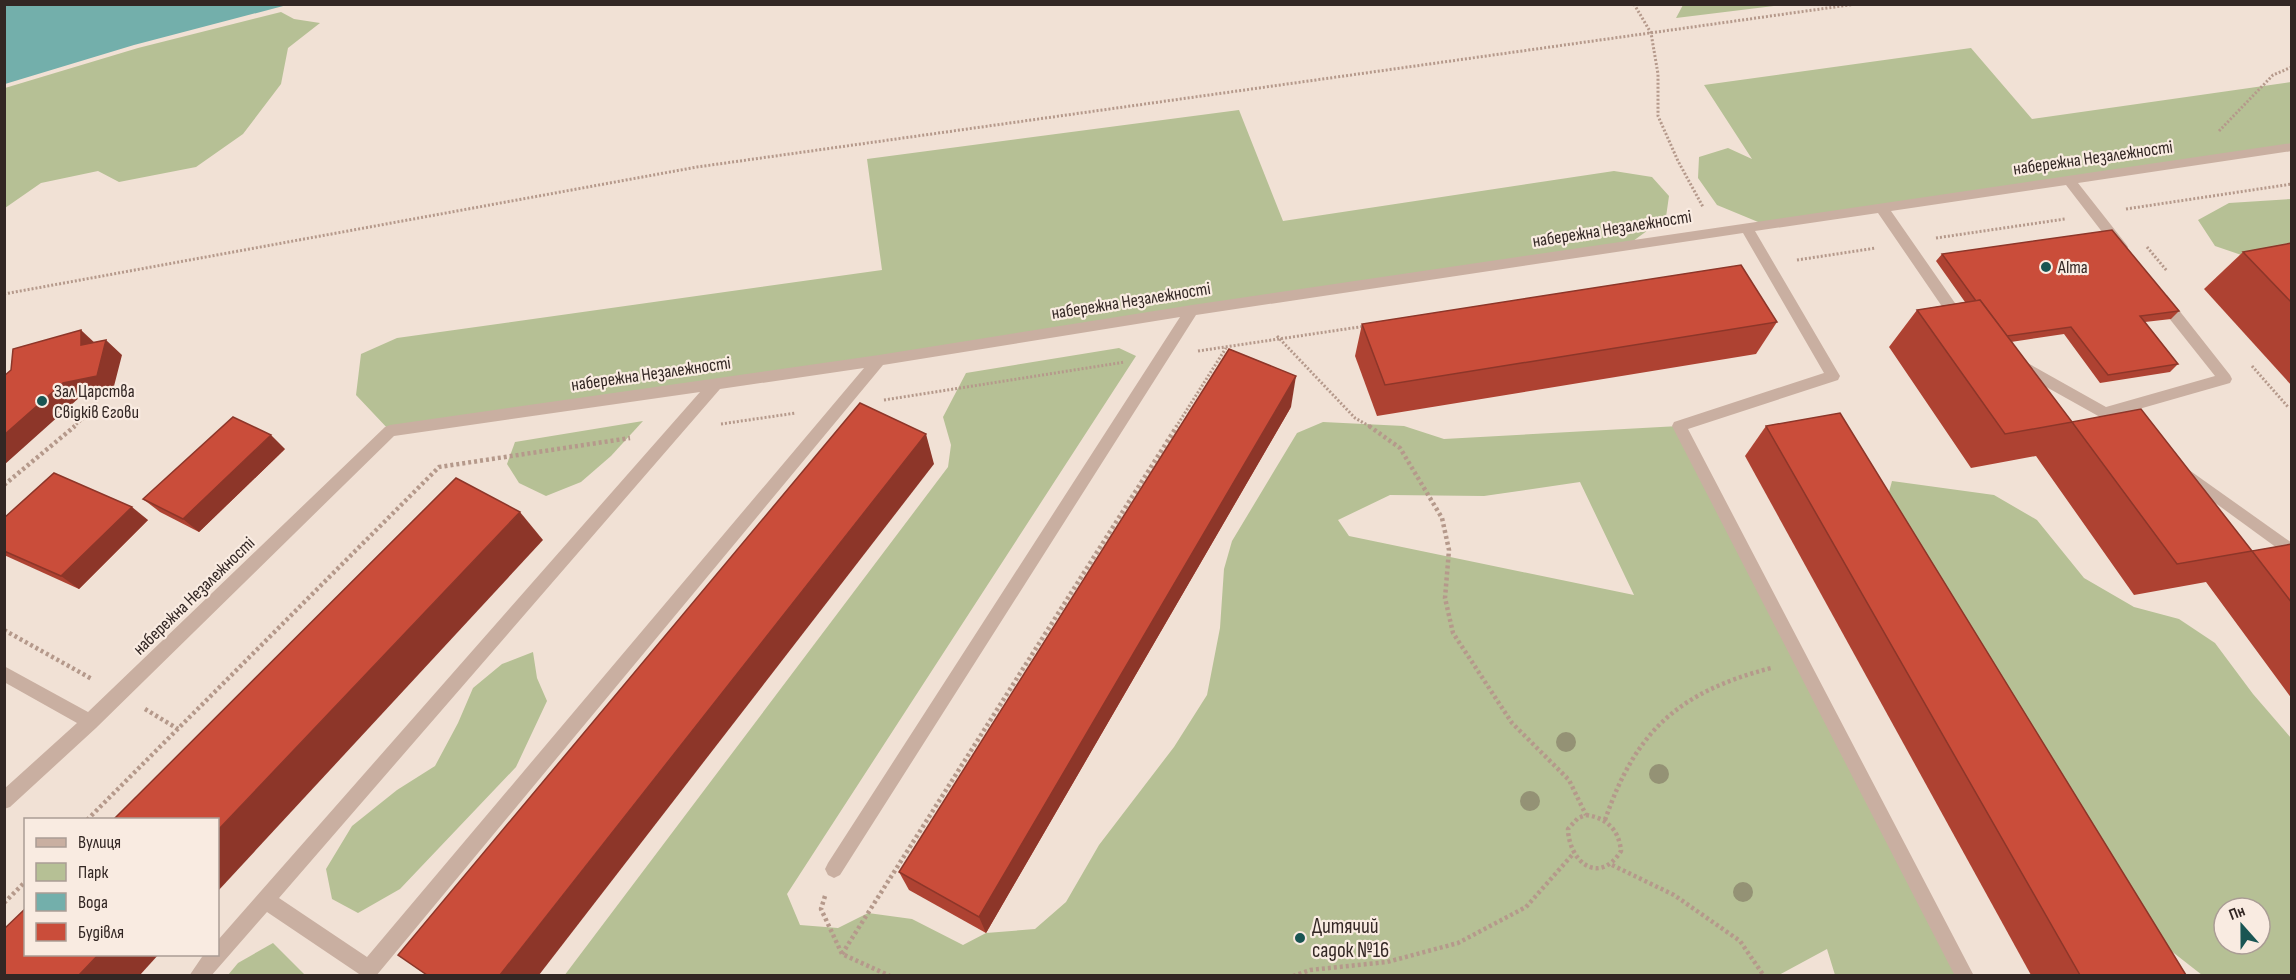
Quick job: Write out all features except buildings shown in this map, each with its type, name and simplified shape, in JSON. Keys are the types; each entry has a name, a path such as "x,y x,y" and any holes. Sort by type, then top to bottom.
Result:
{"street":[{"name":"набережна Незалежності","path":"4,801 90,722 390,431 879,360 1192,309 2292,147"},
{"path":"2069,180 2133,261"},
{"path":"1881,207 1939,293 1966,326"},
{"path":"1746,227 1833,376 1679,426 1965,975"},
{"path":"2105,413 2225,379 2154,289"},
{"path":"834,869 1192,309"},
{"path":"2001,355 2105,413 2133,434"},
{"path":"265,900 369,969 879,360"},
{"path":"219,952 717,382"},
{"path":"2170,462 2292,552"},
{"path":"4,673 90,722"},
{"path":"198,975 215,956"}],"path":[{"path":"1634,4 1651,33 1658,74 1658,116 1678,161 1717,231"},
{"path":"4,294 697,167 1856,4"},
{"path":"2216,135 2273,75 2292,68"},
{"path":"1768,264 2292,184"},
{"path":"88,818 439,467 1226,347 1278,337 1374,325"},
{"path":"1278,337 1355,418 1380,432 1400,448 1442,518 1449,550 1445,598 1453,633 1512,723 1569,780 1586,815"},
{"path":"842,954 1226,347"},
{"path":"4,485 96,408"},
{"path":"1586,815 1605,820 1618,833 1621,851 1612,865 1604,868 1587,866 1573,854 1568,846 1568,829 1578,818 1586,815"},
{"path":"1293,975 1310,970 1388,962 1458,943 1526,908 1573,854"},
{"path":"1612,865 1674,895 1740,941 1764,975"},
{"path":"834,869 821,909 842,954 890,975"},
{"path":"4,903 24,883"}],"green space":[{"path":"1683,4 1782,5 1676,18"},
{"path":"281,12 294,19 320,23 288,48 281,84 243,134 196,167 119,182 98,171 41,183 5,208 5,88 138,48"},
{"path":"1971,48 2032,119 2291,82 2291,148 1763,224 1717,205 1698,178 1699,157 1728,148 1752,159 1704,85"},
{"path":"1239,110 1283,221 1614,171 1652,177 1669,196 1666,217 1629,244 390,431 356,395 361,354 397,338 882,270 867,159"},
{"path":"2291,199 2291,288 2259,261 2215,246 2198,220 2229,203"},
{"path":"1119,348 1136,356 787,894 800,925 838,928 868,913 912,919 963,945 986,933 1035,929 1066,902 1099,845 1174,747 1207,695 1220,628 1224,569 1232,541 1297,433 1323,422 1404,426 1444,439 1679,426 1965,975 1835,975 1827,949 1777,976 564,976 948,467 951,445 943,417 966,373","holes":["1580,482 1634,595 1349,536 1338,520 1390,495 1484,496"]},
{"path":"643,421 611,456 581,482 546,496 519,483 507,464 515,442"},
{"path":"1892,481 1994,495 2037,520 2084,578 2134,607 2179,619 2215,643 2253,694 2291,738 2291,975 2202,975 2170,950 1883,514"},
{"path":"533,652 537,678 547,701 516,767 400,889 358,913 332,899 326,869 352,826 397,790 435,766 458,723 473,688 502,664"},
{"path":"273,943 305,975 228,975 238,963"}],"water":[{"path":"5,4 287,5 134,45 5,84"}],"place":[{"name":"Alma","path":"2046,267"},
{"name":"Зал Царства Свідків Єгови","path":"42,401"},
{"name":"Дитячий садок №16","path":"1300,938"}]}
